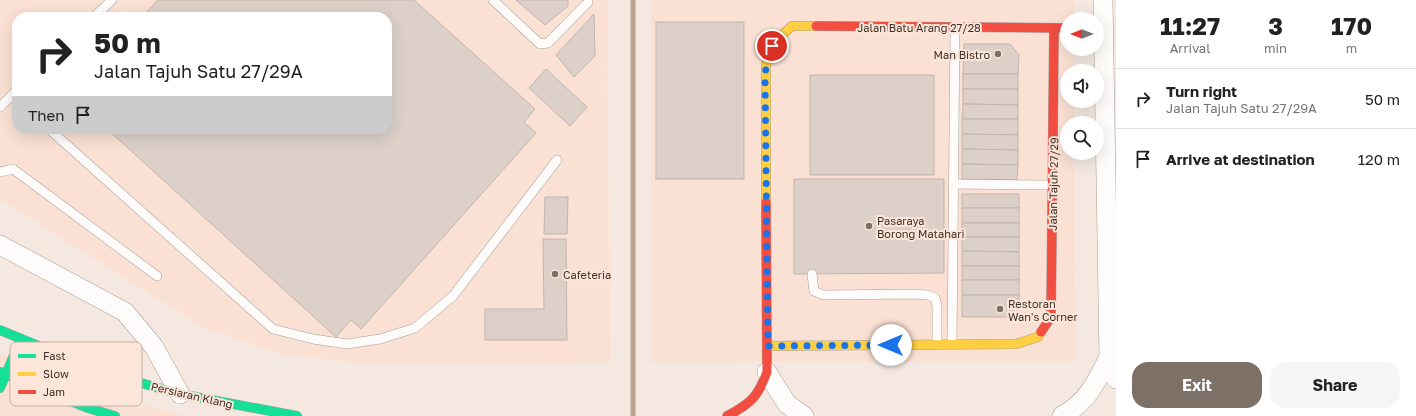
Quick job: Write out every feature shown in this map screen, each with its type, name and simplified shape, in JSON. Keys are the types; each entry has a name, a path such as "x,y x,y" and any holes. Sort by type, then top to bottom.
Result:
{"street":[{"path":"1102,12 1104,0"},
{"name":"Jalan Batu Arang 27/28","path":"768,346 765,75 768,54 776,38 792,26 1060,28"},
{"name":"Jalan Tajuh 27/29","path":"952,345 1016,344 1038,337 1051,317 1054,28"},
{"path":"1102,56 1111,160 1109,358 1116,379"},
{"path":"0,245 125,312 154,347 180,394"},
{"name":"Persiaran Klang","path":"0,330 31,342"},
{"path":"19,342 21,338"},
{"path":"727,416 751,404 760,391 768,372 768,346 952,345"},
{"path":"1062,416 1077,407 1092,391 1109,358"},
{"path":"0,388 3,374 10,360"},
{"path":"768,372 787,404 804,416"},
{"name":"Persiaran Klang","path":"142,383 180,394 297,416"},
{"path":"83,406 115,416"}],"lane":[{"path":"99,12 112,0"},
{"path":"492,0 540,44 548,44 588,2 588,0"},
{"path":"952,345 955,27"},
{"path":"0,106 12,98"},
{"path":"55,134 274,329 347,344 380,338 415,328 453,296 557,160"},
{"path":"0,172 13,169 157,276"},
{"path":"954,184 1053,184"},
{"path":"812,274 814,291 823,295 914,294 928,295 935,298 937,306 937,345"}],"shaded area":[{"path":"0,0 607,0 610,362 372,364 284,355 204,328 0,199"},
{"path":"651,0 1074,0 1074,12 1060,12 1060,56 1074,56 1074,64 1060,64 1060,108 1074,108 1074,116 1060,116 1060,160 1074,160 1075,361 651,362"},
{"path":"0,353 10,357 10,406 142,406 142,405 184,416 0,416"}],"building":[{"path":"158,0 414,0 535,109 524,122 536,133 361,329 351,320 336,337 113,134 392,134 392,12 147,12"},
{"path":"516,0 568,0 568,6 545,25"},
{"path":"594,14 595,56 574,77 556,55"},
{"path":"656,22 744,22 744,179 656,179"},
{"path":"964,44 1010,44 1019,55 1018,74 963,74"},
{"path":"546,69 587,107 570,126 529,88"},
{"path":"963,74 1018,74 1018,89 963,89"},
{"path":"810,75 934,75 934,175 810,175"},
{"path":"963,89 1018,89 1018,105 963,104"},
{"path":"963,104 1018,105 1018,119 962,119"},
{"path":"962,119 1018,119 1018,135 962,134"},
{"path":"962,134 1018,135 1018,150 962,149"},
{"path":"962,149 1018,150 1018,165 962,164"},
{"path":"962,164 1018,165 1017,180 962,179"},
{"name":"Pasaraya Borong Matahari","path":"794,179 944,179 944,273 794,274"},
{"path":"962,194 1019,194 1019,208 962,208"},
{"path":"545,197 568,197 567,234 544,234"},
{"path":"962,208 1019,208 1019,223 962,223"},
{"path":"962,223 1019,223 1019,237 962,237"},
{"path":"962,237 1019,237 1019,252 962,251"},
{"name":"Cafeteria","path":"543,239 566,239 567,340 485,340 485,309 544,309"},
{"path":"962,251 1019,252 1019,266 962,266"},
{"path":"962,266 1019,266 1019,280 962,280"},
{"path":"962,280 1019,280 1019,295 962,295"},
{"path":"962,295 1019,295 1019,306 1008,317 962,317"}],"waterway":[{"path":"633,0 633,416"}],"traffic: fast":[{"path":"0,330 29,342"},
{"path":"0,388 10,365"},
{"path":"0,372 10,376"},
{"path":"142,383 180,394 297,416"},
{"path":"83,406 115,416"}],"traffic: slow":[{"path":"766,202 766,66 769,52 775,41 792,26 816,26"},
{"path":"767,346 1016,344 1038,337 1041,332"}],"traffic: jam":[{"path":"816,26 1060,28"},
{"path":"1041,332 1051,317 1054,28"},
{"path":"727,416 742,408 752,399 764,381 767,372 766,202"}],"place":[{"name":"Man Bistro","path":"998,54"},
{"name":"Pasaraya Borong Matahari","path":"869,226"},
{"name":"Cafeteria","path":"555,274"},
{"name":"Restoran Wan's Corner","path":"1000,309"}],"route":[{"path":"772,46 768,54 765,75 768,346 891,345"}]}
